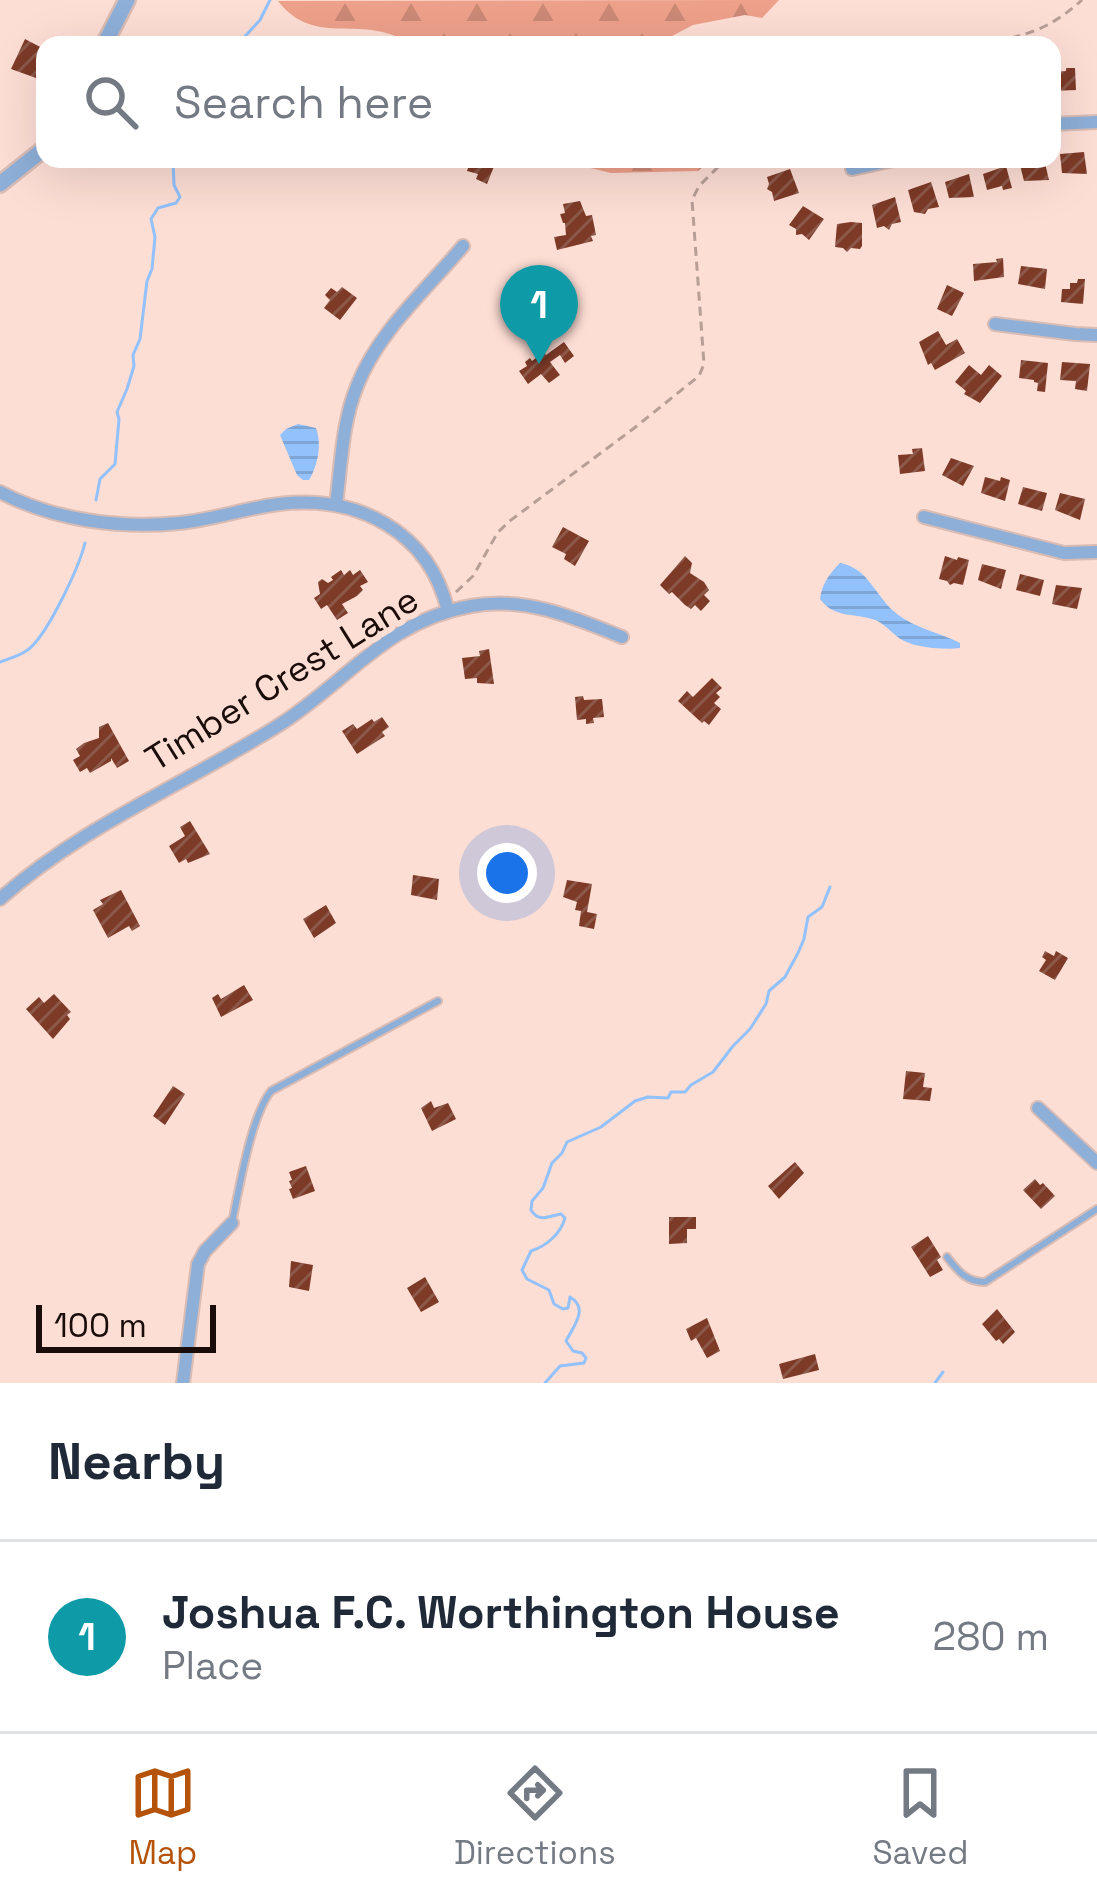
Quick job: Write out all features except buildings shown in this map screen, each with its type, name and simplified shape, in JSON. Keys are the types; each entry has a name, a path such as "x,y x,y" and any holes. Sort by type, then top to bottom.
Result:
{"street":[{"path":"109,36 127,0"},
{"path":"1061,124 1097,122"},
{"path":"0,184 36,155"},
{"path":"852,170 860,168"},
{"path":"336,505 346,424 361,377 388,332 463,246"},
{"path":"995,324 1097,334"},
{"path":"0,492 74,518 140,525 208,519 273,505 336,505 376,518 413,545 437,576 447,606"},
{"path":"924,518 1064,553 1097,552"},
{"name":"Timber Crest Lane","path":"0,899 96,828 303,709 379,645 447,606 528,605 622,637"},
{"path":"1038,1108 1097,1163"},
{"path":"183,1383 199,1264 232,1223"}],"lane":[{"path":"232,1223 255,1129 271,1090 438,1001"},
{"path":"947,1257 960,1274 973,1282 985,1282 1097,1210"}],"path":[{"path":"1018,36 1060,20 1082,0"},
{"path":"447,606 511,520 699,376 704,364 692,200 717,168"}],"green space":[{"path":"779,0 762,18 745,15 693,25 672,36 395,36 308,24 278,1"},
{"path":"590,168 702,168 698,171 611,173"}],"water":[{"path":"298,424 316,428 318,434 318,454 309,480 297,475 280,435"},
{"path":"840,563 865,577 897,614 960,643 960,648 910,643 877,621 831,609 820,599"}],"waterway":[{"path":"245,36 270,0"},
{"path":"96,500 100,479 115,464 117,412 140,339 155,237 151,219 158,208 180,197 173,168"},
{"path":"0,662 26,651 43,632 85,543"},
{"path":"545,1383 560,1366 584,1363 586,1358 566,1341 578,1318 576,1301 570,1297 568,1308 563,1309 554,1304 549,1290 527,1279 522,1270 531,1251 552,1238 565,1218 561,1214 541,1218 531,1210 552,1163 567,1142 601,1127 635,1101 685,1092 713,1072 750,1029 769,991 785,977 804,939 808,917 822,907 830,887"},
{"path":"935,1383 943,1372"}],"place":[{"name":"Joshua F.C. Worthington House","path":"539,364"}]}
